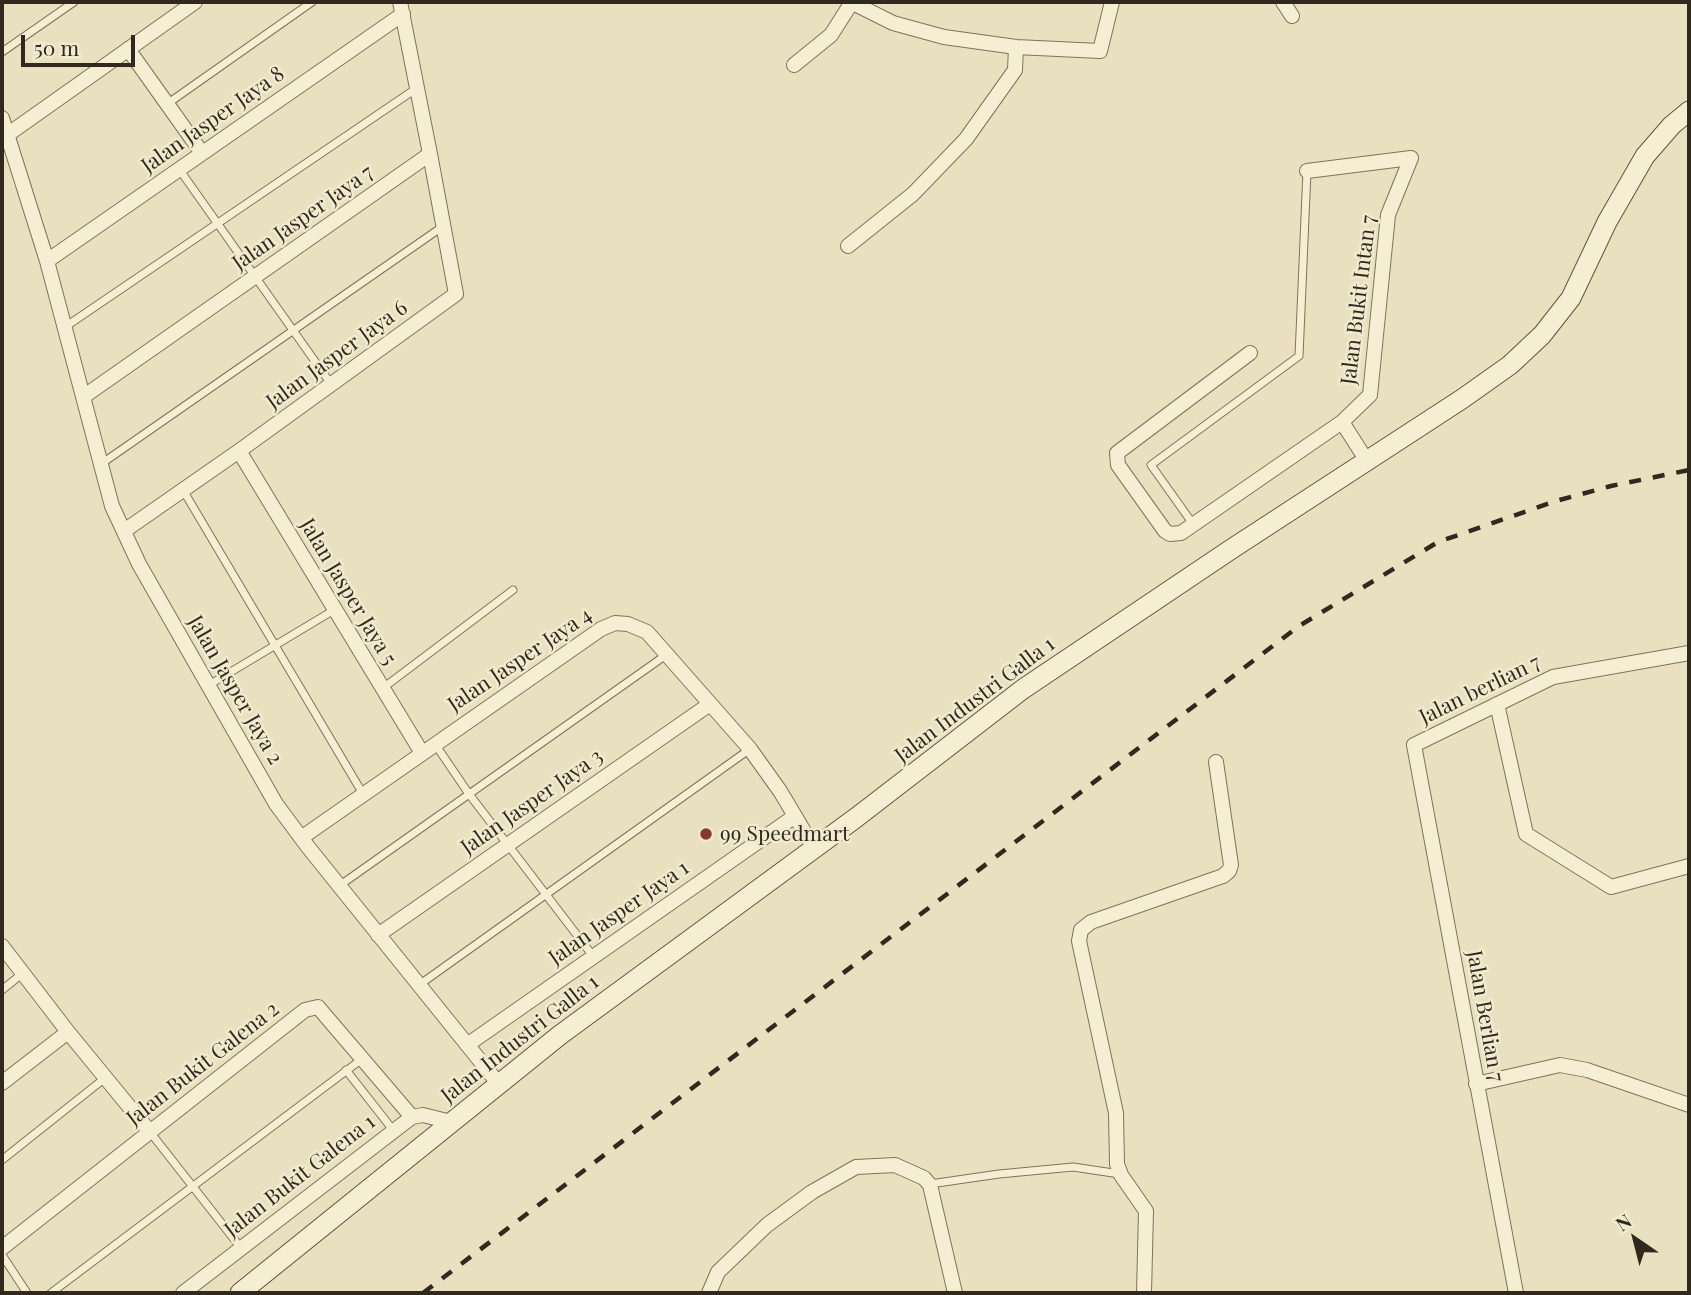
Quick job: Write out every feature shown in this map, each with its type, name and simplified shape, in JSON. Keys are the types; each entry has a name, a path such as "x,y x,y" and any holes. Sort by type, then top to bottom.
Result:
{"main road":[{"name":"Jalan Industri Galla 1","path":"240,1293 498,1083 1023,689 1510,365 1542,335 1571,298 1607,222 1645,156 1672,125 1689,111"}],"street":[{"path":"794,65 831,35 852,2 893,23 944,37 1016,47 1100,51 1112,2"},
{"path":"1283,2 1292,16"},
{"path":"7,135 191,3"},
{"path":"402,8 430,154"},
{"name":"Jalan Jasper Jaya 8","path":"47,261 402,8"},
{"path":"848,246 913,194 966,139 1015,69 1016,47"},
{"path":"128,49 202,153"},
{"name":"Jalan Jasper Jaya 2","path":"2,118 47,261 112,506 139,564 275,804 498,1083"},
{"name":"Jalan Jasper Jaya 6","path":"124,531 239,452 456,295 430,154"},
{"name":"Jalan Jasper Jaya 7","path":"83,397 430,154"},
{"name":"Jalan Bukit Intan 7","path":"1250,353 1117,453 1118,465 1165,531 1170,534 1181,533 1342,422 1370,395 1388,215 1410,158 1307,171"},
{"path":"1342,422 1367,461"},
{"name":"Jalan Jasper Jaya 5","path":"239,452 422,753"},
{"name":"Jalan Jasper Jaya 4","path":"301,838 601,629 615,623 638,626 647,632 750,749 814,848"},
{"name":"Jalan berlian 7","path":"1414,745 1553,677 1689,653"},
{"name":"Jalan Jasper Jaya 3","path":"379,935 710,704"},
{"path":"1497,704 1525,834 1611,887 1689,866"},
{"name":"Jalan Berlian 7","path":"1414,745 1516,1293"},
{"path":"1144,1293 1146,1211 1121,1175 1117,1164 1116,1113 1079,941 1081,930 1091,922 1223,876 1229,871 1231,864 1216,762"},
{"name":"Jalan Jasper Jaya 1","path":"467,1045 795,816"},
{"path":"2,946 150,1132"},
{"name":"Jalan Bukit Galena 2","path":"4,1245 305,1010 318,1007 412,1118"},
{"path":"2,1083 68,1032"},
{"path":"1476,1084 1560,1065 1587,1070 1689,1105"},
{"path":"412,1118 423,1115 451,1122"},
{"name":"Jalan Bukit Galena 1","path":"183,1293 412,1118"},
{"path":"709,1293 718,1272 767,1225 811,1192 856,1167 895,1165 924,1178 930,1185 955,1293"}],"lane":[{"path":"2,52 74,2"},
{"path":"167,104 312,2"},
{"path":"65,327 418,87"},
{"path":"179,169 332,384"},
{"path":"1193,524 1150,465 1298,356 1307,171"},
{"path":"101,464 443,227"},
{"path":"183,490 363,794"},
{"path":"382,688 513,590"},
{"path":"208,685 334,610"},
{"path":"339,886 666,655"},
{"path":"435,744 469,794 593,957"},
{"path":"419,985 750,749"},
{"path":"2,990 23,973"},
{"path":"51,1293 362,1058"},
{"path":"346,1070 393,1130"},
{"path":"2,1160 105,1078"},
{"path":"150,1132 241,1249"},
{"path":"930,1185 999,1174 1073,1167 1121,1175"},
{"path":"4,1245 27,1293"}],"railway":[{"path":"423,1293 1299,626 1438,542 1556,501 1611,486 1689,470"}],"place":[{"name":"99 Speedmart","path":"706,834"}]}
